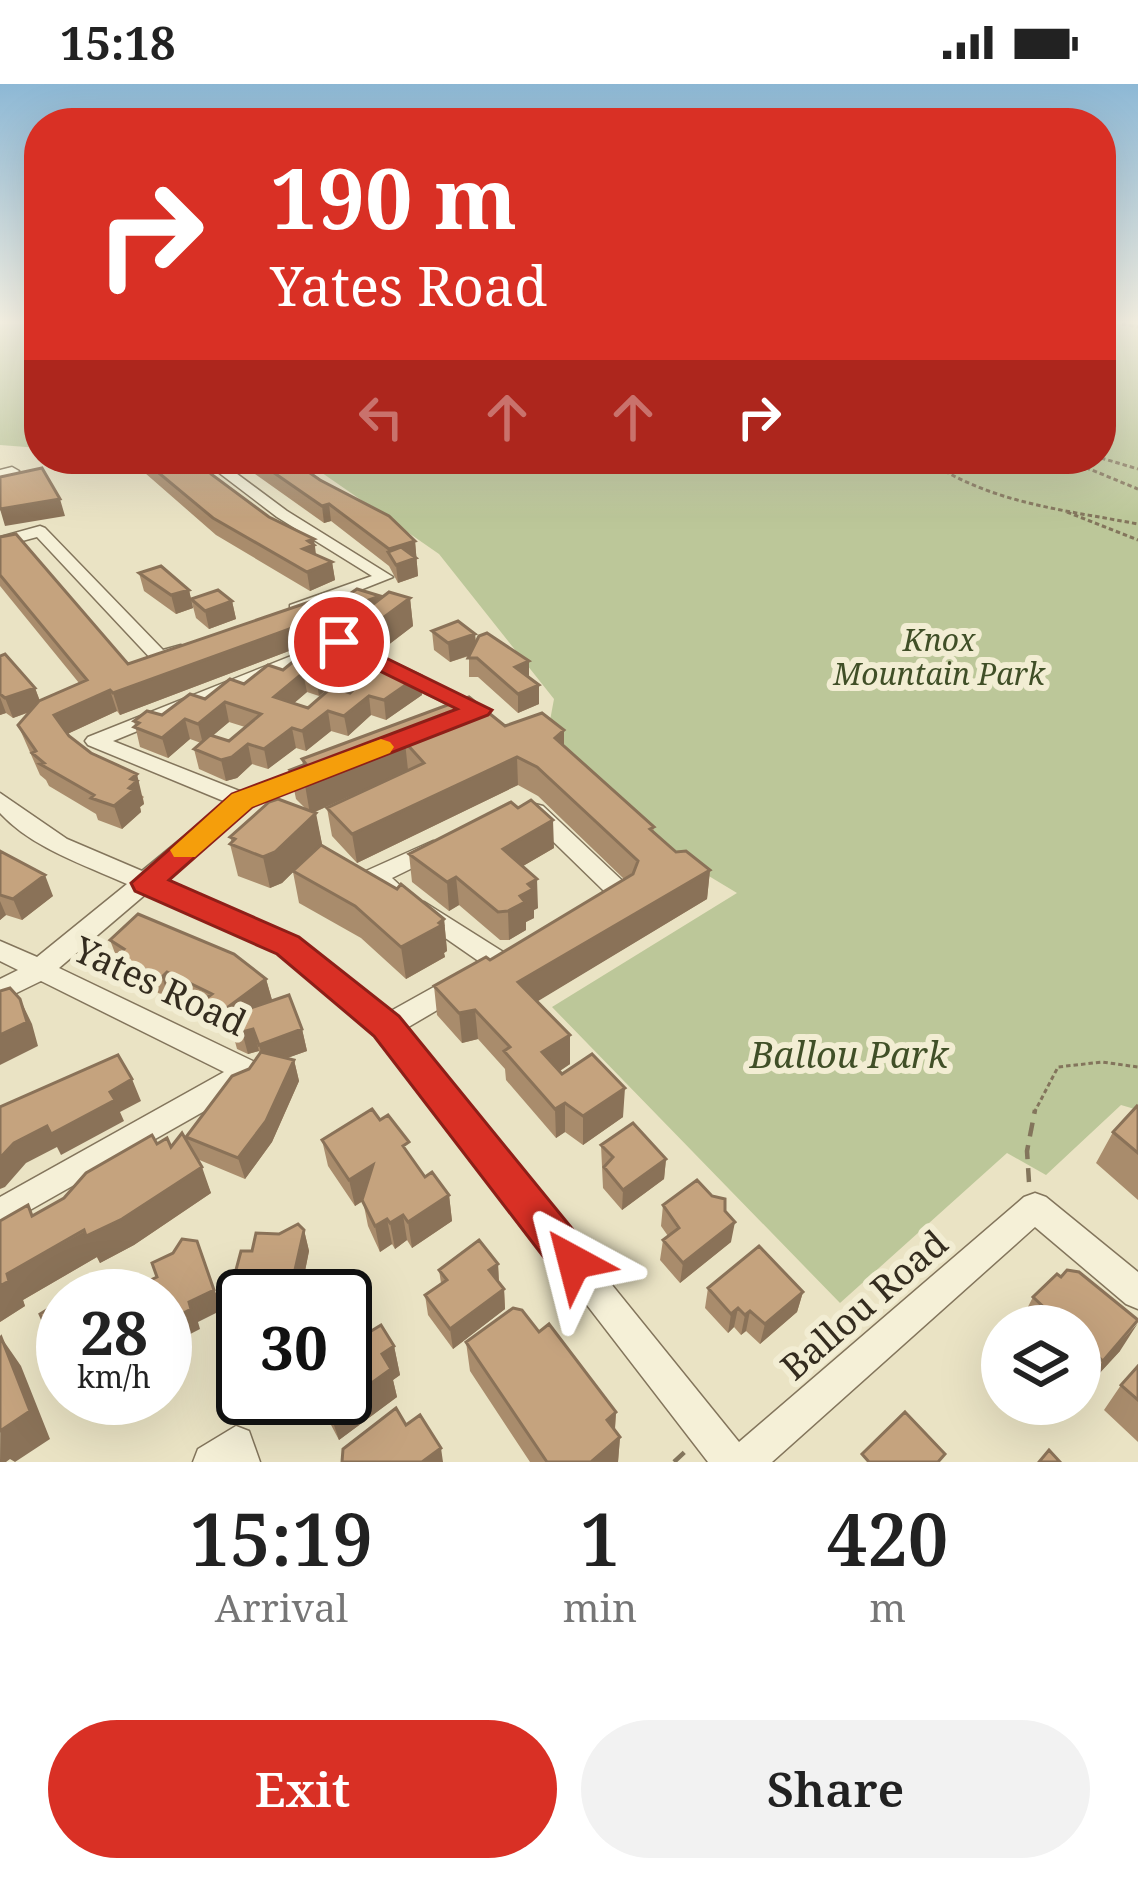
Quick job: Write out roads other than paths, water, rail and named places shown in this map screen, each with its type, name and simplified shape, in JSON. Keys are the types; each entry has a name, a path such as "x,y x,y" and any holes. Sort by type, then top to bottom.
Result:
{"street":[{"path":"228,474 282,514 385,577 272,618"},
{"path":"0,542 40,531 160,658 205,642"},
{"path":"242,800 94,741 339,642 479,710 457,718"},
{"path":"0,991 38,971 242,800 350,759"},
{"path":"0,800 16,817 59,844 288,946 387,1026 731,1462"},
{"path":"508,813 527,803 621,893 580,916"},
{"path":"387,1026 509,957 374,877 451,840"},
{"path":"0,950 38,971"},
{"name":"Yates Road","path":"0,1213 249,1072 38,971"},
{"name":"Ballou Road","path":"744,1462 1035,1207 1138,1293"},
{"path":"211,1462 236,1444 242,1462"}],"park label":[{"name":"Knox Mountain Park","path":"939,658"},
{"name":"Ballou Park","path":"849,1055"}]}
